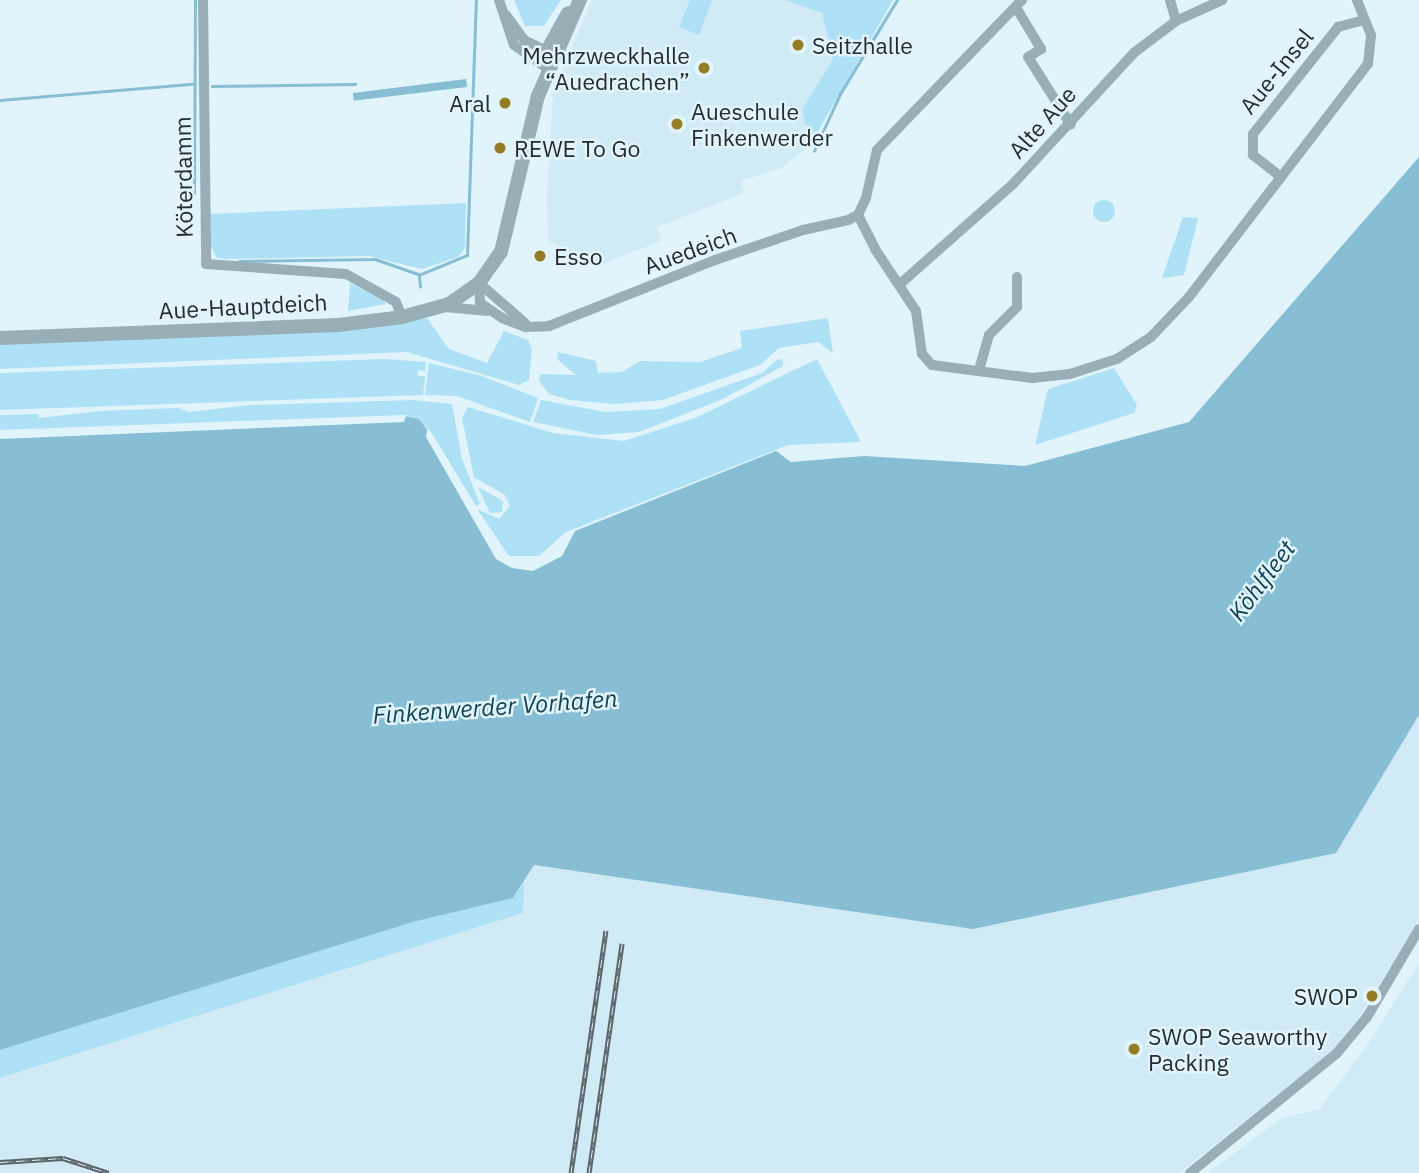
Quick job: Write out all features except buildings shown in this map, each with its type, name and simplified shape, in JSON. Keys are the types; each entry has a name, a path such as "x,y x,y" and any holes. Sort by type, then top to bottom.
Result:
{"street":[{"name":"Köterdamm","path":"203,0 206,264 346,274 396,302 402,317"},
{"path":"548,69 547,51 579,0"},
{"path":"490,311 478,298 479,282 505,240 548,69 579,0"},
{"path":"1170,0 1176,21"},
{"name":"Alte Aue","path":"900,284 1013,184 1071,125 1135,52 1176,21 1222,0"},
{"path":"1071,125 1028,57 1041,49 1020,5 877,150 858,215 874,250 900,284 920,318 926,361 942,368 1049,377 1102,365 1151,337 1198,285 1368,64 1372,43 1357,0"},
{"path":"499,1 524,40 547,51"},
{"path":"499,1 514,45 548,69"},
{"name":"Aue-Insel","path":"1281,177 1253,155 1253,134 1338,27 1364,20"},
{"name":"Auedeich","path":"443,307 490,311 518,326 538,327 569,321 715,260 814,227 832,227 858,215"},
{"path":"979,370 989,335 1017,307 1017,277"},
{"name":"Aue-Hauptdeich","path":"0,338 325,326 402,317 443,307 479,282"},
{"path":"479,282 511,314 538,327"},
{"path":"1190,1173 1337,1053 1367,1017 1419,929"}],"shaded area":[{"path":"514,0 561,0 544,26 525,26"},
{"name":"Aueschule Finkenwerder","path":"592,0 785,0 822,13 834,59 802,110 810,145 782,168 741,181 744,193 657,227 661,241 596,267 589,252 569,261 561,247 548,241 547,196 553,92"},
{"path":"690,0 712,0 699,35 679,27"},
{"path":"785,0 893,0 810,145 802,110 833,59 822,13"},
{"path":"1100,200 1108,200 1115,207 1115,215 1108,222 1100,222 1093,215 1093,207"},
{"path":"466,203 465,248 458,257 422,269 369,256 225,259 216,257 211,246 210,214"},
{"path":"1183,217 1198,218 1184,275 1162,278"},
{"path":"350,283 383,300 386,304 348,311"},
{"path":"427,318 449,349 487,363 504,331 528,340 532,349 529,380 519,385 407,352 0,369 0,344"},
{"path":"828,318 833,353 818,342 779,348 760,365 663,400 614,404 570,400 549,394 539,381 540,374 576,375 557,359 558,352 596,361 598,373 622,372 640,361 700,362 742,348 740,331"},
{"path":"384,359 426,362 425,371 418,370 417,376 425,376 423,395 0,410 0,373"},
{"path":"778,359 783,360 783,366 723,399 639,432 597,435 533,422 541,400 605,412 660,409 762,373"},
{"path":"817,359 861,442 788,445 566,532 539,556 509,556 477,509 499,519 510,506 505,495 474,477 462,418 468,407 553,433 624,441 695,418"},
{"path":"429,363 482,376 538,398 530,422 457,396 425,395"},
{"path":"1114,368 1137,405 1134,413 1035,445 1048,389"},
{"path":"413,400 452,404 462,459 480,504 476,506 431,432 419,419 404,415 0,430 0,415 38,414 39,418 99,411 178,408 189,412 250,405"},
{"path":"478,487 503,501 502,512 490,513"},
{"path":"1419,715 1419,919 1360,1016 1333,1050 1179,1173 0,1173 0,1078 523,913 524,882 534,865 702,888 1336,853"},
{"path":"524,882 523,913 0,1078 0,1050 413,922 513,898"},
{"path":"1419,963 1419,1173 1207,1173 1282,1118 1319,1109 1364,1050"}],"water":[{"path":"466,79 467,87 354,101 353,93"},
{"path":"1419,157 1419,715 1336,853 973,929 534,865 513,898 413,922 0,1050 0,439 404,422 406,416 419,419 427,429 426,437 496,559 512,568 533,571 562,556 575,531 776,451 791,462 864,456 1025,466 1189,422"}],"waterway":[{"path":"194,194 195,0"},
{"path":"420,287 419,275 467,255 476,0"},
{"path":"814,151 840,94 897,0"},
{"path":"0,100 192,84"},
{"path":"212,86 355,84"},
{"path":"239,261 375,259 418,274"}],"railway":[{"path":"571,1173 606,931"},
{"path":"589,1173 622,943"},
{"path":"0,1162 63,1158 109,1173"}],"place":[{"name":"Seitzhalle","path":"798,45"},
{"name":"Mehrzweckhalle “Auedrachen”","path":"704,68"},
{"name":"Aral","path":"505,103"},
{"name":"Aueschule Finkenwerder","path":"677,124"},
{"name":"REWE To Go","path":"500,148"},
{"name":"Esso","path":"540,256"},
{"name":"SWOP","path":"1372,996"},
{"name":"SWOP Seaworthy Packing","path":"1134,1049"}],"water label":[{"name":"Köhlfleet","path":"1262,581"},
{"name":"Finkenwerder Vorhafen","path":"495,707"}]}
